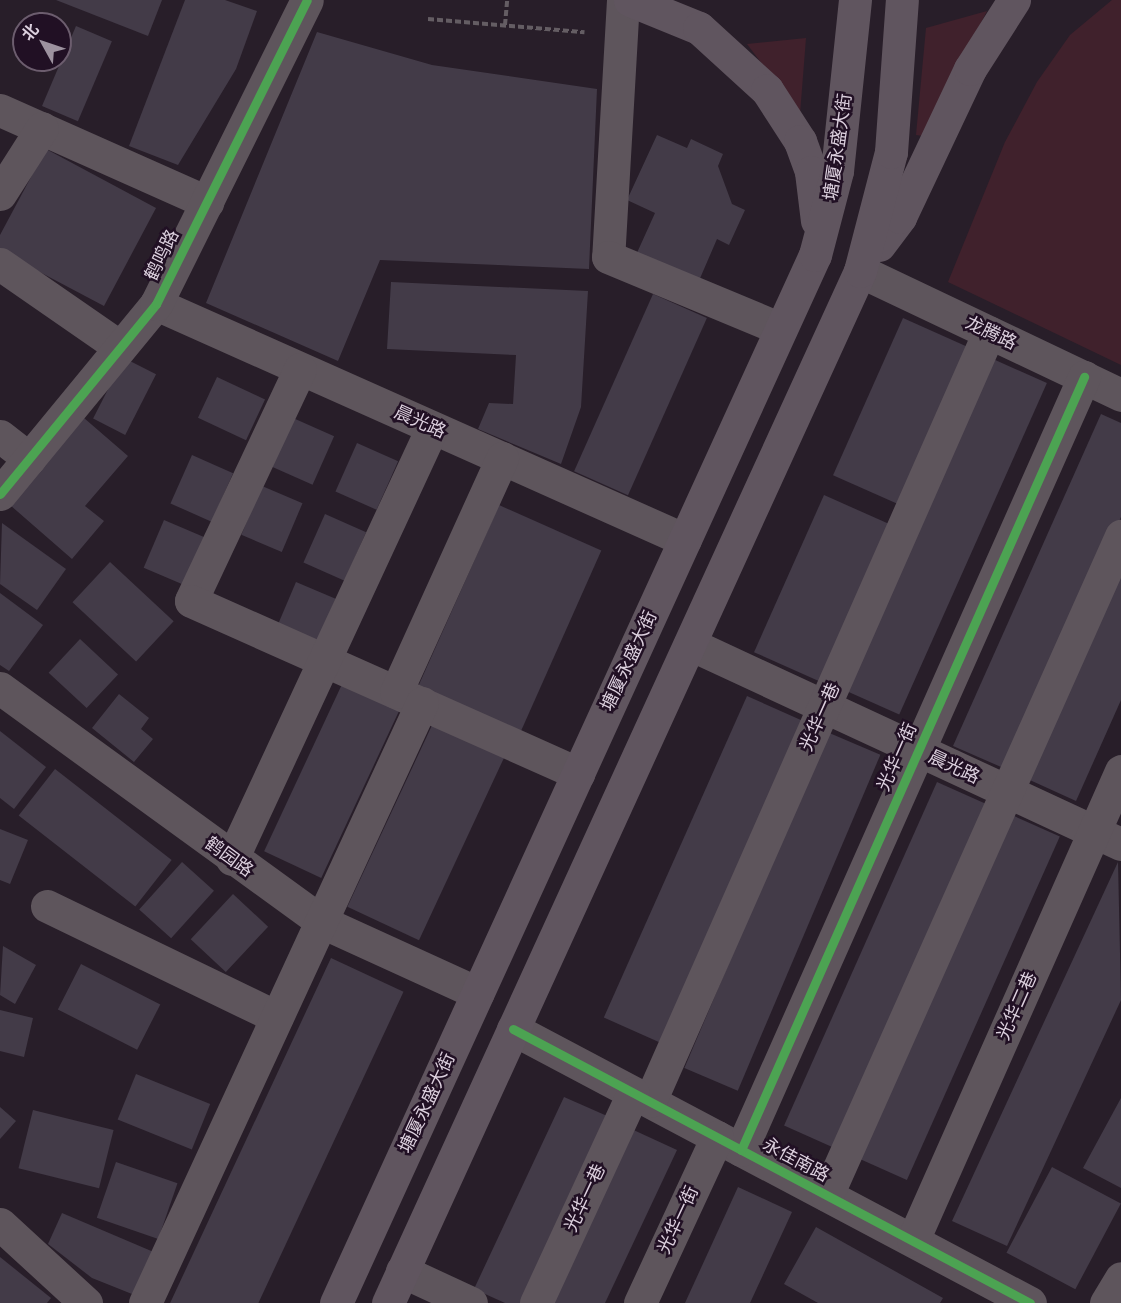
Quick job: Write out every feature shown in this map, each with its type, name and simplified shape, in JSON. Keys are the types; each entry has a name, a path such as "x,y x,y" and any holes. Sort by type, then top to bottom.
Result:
{"main road":[{"path":"630,0 677,17 727,48 784,114 811,172 815,255"},
{"name":"塘厦永盛大街","path":"336,1303 815,255 837,171 855,0"},
{"path":"388,1303 860,271 891,152 902,0"},
{"path":"860,271 900,217 970,69 1014,0"}],"street":[{"name":"鹤鸣路","path":"0,494 156,304 307,0"},
{"path":"623,0 608,257 781,329"},
{"path":"0,110 207,202"},
{"path":"0,194 42,128"},
{"path":"0,264 120,347"},
{"name":"龙腾路","path":"860,271 1121,395"},
{"name":"晨光路","path":"156,304 685,540"},
{"name":"光华一巷","path":"536,1303 642,1097 825,706 989,332"},
{"path":"300,369 191,601 578,773"},
{"name":"光华一街","path":"640,1303 729,1143 918,750 1084,377"},
{"path":"232,859 432,428"},
{"path":"0,436 29,459"},
{"path":"145,1303 322,922 502,458"},
{"path":"827,1195 1121,536"},
{"name":"晨光路","path":"690,644 1108,838"},
{"name":"鹤园路","path":"0,688 232,859 322,922 478,993"},
{"name":"光华二巷","path":"913,1240 1108,838 1121,771"},
{"path":"47,906 277,1017"},
{"name":"永佳南路","path":"513,1029 1030,1303"},
{"path":"0,1224 86,1303"},
{"path":"402,1271 471,1303"},
{"path":"1106,1303 1121,1278"}],"path":[{"path":"506,26 507,0"},
{"path":"428,19 584,32"}],"shaded area":[{"path":"1112,0 1121,0 1121,365 948,282 1005,142 1037,82 1070,35"},
{"path":"987,11 923,136 916,135 926,28"},
{"path":"806,38 800,114 747,44"}],"building":[{"path":"56,0 162,0 148,36"},
{"path":"185,0 225,0 257,11 236,69 178,165 129,146"},
{"path":"76,26 112,41 78,121 42,106 56,72 72,72 72,35"},
{"path":"317,32 432,65 597,89 589,269 380,260 338,361 206,303"},
{"path":"657,135 687,148 691,139 723,154 718,166 732,204 745,210 729,245 717,239 698,283 636,255 655,213 627,200"},
{"path":"46,149 156,208 104,306 0,251 0,235"},
{"path":"391,282 588,291 581,407 561,464 478,429 489,403 513,404 516,355 387,349"},
{"path":"653,294 707,318 628,495 574,471"},
{"path":"903,318 968,347 898,504 833,475"},
{"path":"124,358 156,374 125,435 93,419"},
{"path":"993,359 1047,383 899,715 845,691"},
{"path":"217,377 265,399 246,440 198,418"},
{"path":"1101,414 1121,423 1121,517 1008,770 953,746"},
{"path":"84,418 128,456 85,506 104,521 72,559 10,505"},
{"path":"293,418 334,436 313,485 271,466"},
{"path":"357,443 398,461 377,510 335,491"},
{"path":"192,455 233,473 212,522 170,503"},
{"path":"262,486 303,503 282,552 241,535"},
{"path":"824,495 890,524 820,681 754,652"},
{"path":"499,505 601,551 520,734 417,689"},
{"path":"325,514 366,532 345,581 303,562"},
{"path":"164,520 205,537 184,585 144,568"},
{"path":"2,523 66,569 37,610 0,584"},
{"path":"1121,554 1121,700 1076,801 1021,776"},
{"path":"110,562 174,621 136,662 72,602"},
{"path":"296,582 336,599 315,648 275,631"},
{"path":"0,593 43,625 9,671 0,665"},
{"path":"80,639 118,674 87,708 49,673"},
{"path":"344,680 401,707 321,878 264,851"},
{"path":"119,694 149,718 141,729 153,739 134,762 92,728"},
{"path":"747,696 804,721 660,1043 604,1018"},
{"path":"434,721 506,754 419,940 347,907"},
{"path":"0,731 46,767 14,809 0,798"},
{"path":"827,732 880,755 738,1091 684,1068"},
{"path":"55,769 172,860 135,907 19,815"},
{"path":"937,782 992,806 839,1150 784,1125"},
{"path":"1005,812 1060,836 907,1180 852,1155"},
{"path":"0,829 28,840 10,884 0,880"},
{"path":"182,862 214,891 171,938 139,910"},
{"path":"1118,862 1121,1000 1007,1246 952,1221"},
{"path":"233,894 268,927 226,972 191,939"},
{"path":"3,946 36,965 15,1004 0,995"},
{"path":"331,958 404,992 258,1303 170,1303"},
{"path":"81,964 160,1004 137,1050 58,1009"},
{"path":"0,1010 33,1018 24,1057 0,1051"},
{"path":"136,1074 210,1104 192,1149 118,1119"},
{"path":"564,1097 614,1119 528,1303 505,1303 474,1289"},
{"path":"1121,1098 1121,1188 1083,1168"},
{"path":"0,1107 16,1121 0,1139"},
{"path":"33,1110 114,1130 99,1188 18,1168"},
{"path":"627,1127 677,1150 605,1303 545,1303"},
{"path":"116,1162 177,1183 158,1239 97,1218"},
{"path":"1052,1167 1121,1204 1075,1289 1006,1253"},
{"path":"738,1187 792,1212 750,1303 685,1303"},
{"path":"62,1213 156,1253 137,1296 92,1278 48,1244"},
{"path":"816,1227 943,1298 940,1303 818,1303 784,1284"},
{"path":"0,1257 51,1298 47,1303 0,1303"}],"cycle path":[{"path":"0,494 156,304 307,0"},
{"path":"741,1150 1084,377"},
{"path":"513,1029 1030,1303"}]}
